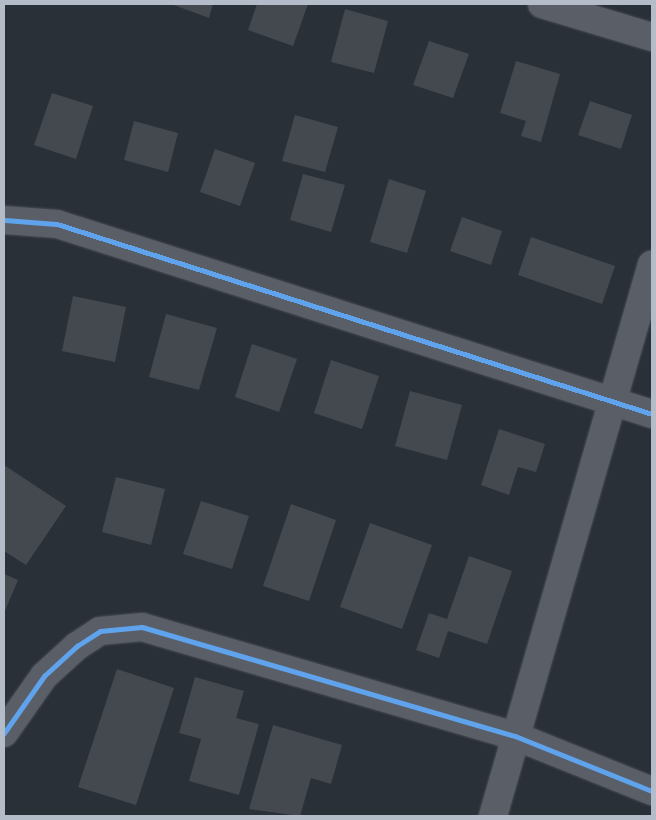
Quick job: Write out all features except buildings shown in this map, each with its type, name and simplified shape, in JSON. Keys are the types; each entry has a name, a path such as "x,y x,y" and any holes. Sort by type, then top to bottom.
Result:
{"street":[{"path":"542,4 652,37"},
{"path":"4,220 57,224 612,403 652,414"},
{"path":"493,816 652,264"},
{"path":"4,733 44,676 77,646 100,631 142,627 515,736 652,791"}],"cycle path":[{"path":"4,220 57,224 652,414"},
{"path":"4,733 44,676 77,646 100,631 142,627 515,736 652,791"}]}
